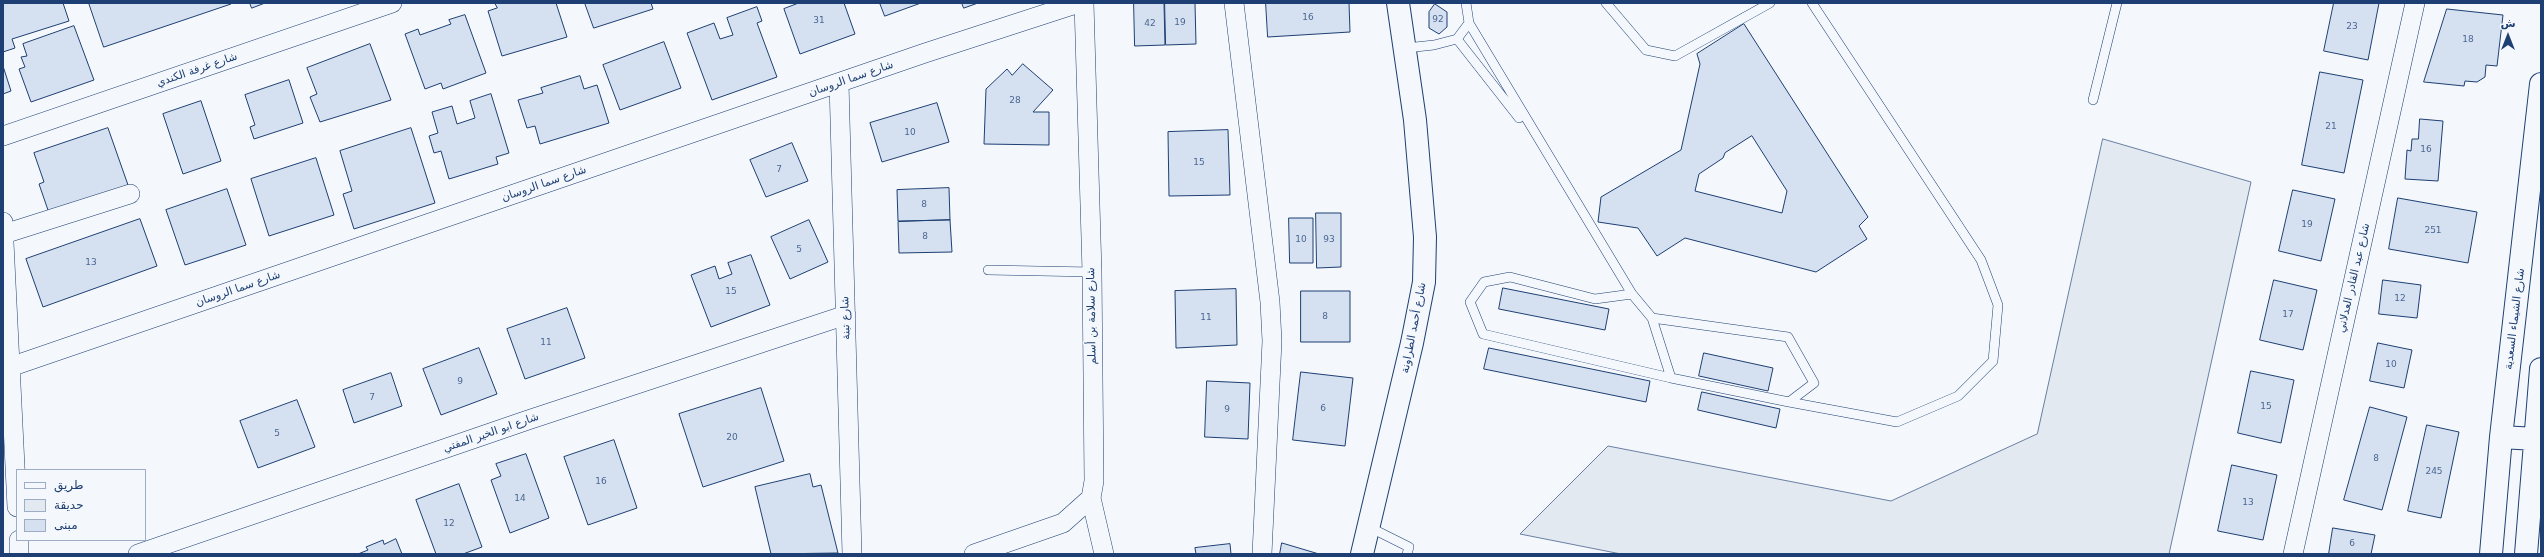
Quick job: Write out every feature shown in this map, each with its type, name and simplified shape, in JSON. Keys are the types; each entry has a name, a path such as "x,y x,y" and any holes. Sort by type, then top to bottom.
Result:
{"main road":[{"name":"شارع أحمد الطراونة","path":"1362,554 1412,343 1424,282 1424,222 1406,48 1398,3"},
{"name":"شارع الشيماء السعدية","path":"2491,554 2500,437 2541,84"},
{"path":"2526,554 2527,525 2536,439 2541,369"},
{"path":"2500,437 2536,439"},
{"path":"2494,522 2527,525"}],"street":[{"name":"شارع غرفة الكندي","path":"3,136 392,3"},
{"name":"شارع سما الروسان","path":"10,367 839,83 1079,3"},
{"name":"شارع سلامة بن أسلم","path":"1084,3 1092,272 1094,467 1090,498"},
{"path":"1234,3 1271,310 1272,341 1262,554"},
{"name":"شارع عبد القادر العدلاني","path":"2293,554 2415,3"},
{"name":"شارع تبنة","path":"839,83 852,554"},
{"path":"16,487 3,228 130,194"},
{"name":"شارع ابو الخير المفتي","path":"138,554 528,420 846,315"},
{"path":"974,554 1063,523 1090,498 1104,554"},
{"path":"19,541 19,554"}],"lane":[{"path":"1466,3 1469,23 1632,294 1652,318 1671,378"},
{"path":"1606,3 1646,50 1675,56 1770,3"},
{"path":"1632,294 1595,299 1510,277 1484,282 1470,302 1483,334 1671,378 1897,422 1958,396 1993,361 1998,305 1981,260 1812,3"},
{"path":"2093,100 2117,3"},
{"path":"1406,48 1434,45 1457,39 1469,23"},
{"path":"1457,39 1543,148"},
{"path":"988,270 1092,272"},
{"path":"1652,318 1788,337 1814,384 1789,402"},
{"path":"1369,527 1409,547 1407,554"}],"green space":[{"path":"2103,139 2251,182 2169,554 1621,554 1520,534 1608,446 1891,501 2037,434"}],"building":[{"path":"3,3 63,3 69,21 12,39 15,48 3,52"},
{"path":"89,3 231,3 231,4 104,47"},
{"path":"250,3 265,3 252,8"},
{"path":"495,3 556,3 567,37 502,56 488,11 497,8"},
{"path":"585,3 651,3 653,9 594,28"},
{"path":"799,3 844,3 855,34 800,54 784,9"},
{"path":"880,3 921,3 885,16"},
{"path":"962,3 978,3 964,8"},
{"path":"1134,3 1164,3 1165,45 1135,46"},
{"path":"1165,3 1195,3 1196,44 1166,45"},
{"path":"1266,3 1349,3 1350,32 1268,37"},
{"path":"2334,3 2379,3 2368,60 2324,51"},
{"path":"1435,4 1447,12 1447,27 1439,34 1429,28 1429,12"},
{"path":"757,7 762,21 757,23 777,77 712,100 687,33 714,23 720,39 733,35 727,18"},
{"path":"2447,9 2503,15 2497,66 2486,65 2485,77 2477,82 2465,81 2464,86 2424,82"},
{"path":"465,15 486,73 443,89 441,83 425,89 405,34 418,29 420,35 451,24 449,20"},
{"path":"1744,24 1868,217 1859,226 1867,239 1816,272 1685,238 1657,256 1638,228 1598,222 1601,197 1681,150 1700,64 1697,54","holes":["1752,136 1787,191 1782,213 1695,191 1699,174 1723,158 1725,153"]},
{"path":"74,26 94,80 31,102 19,69 25,67 21,57 27,56 23,44"},
{"path":"664,42 681,88 620,110 603,65"},
{"path":"370,44 391,100 320,122 310,97 317,94 307,68"},
{"path":"1023,64 1053,90 1033,112 1049,112 1049,145 984,144 986,89 1007,69 1012,75"},
{"path":"3,66 11,91 3,94"},
{"path":"2320,72 2363,80 2344,173 2302,165"},
{"path":"580,76 584,89 597,85 609,123 540,144 535,126 527,128 518,100 543,93 541,88"},
{"path":"289,80 303,123 254,139 250,127 255,125 245,95"},
{"path":"491,94 509,153 496,157 498,164 449,179 441,151 434,153 429,136 438,133 432,112 452,106 457,124 475,118 470,101"},
{"path":"201,101 221,161 183,174 163,114"},
{"path":"937,103 949,142 882,162 870,123"},
{"path":"2420,119 2443,121 2438,181 2405,179 2407,150 2411,151 2412,139 2418,139"},
{"path":"108,128 128,185 49,213 39,184 44,182 34,153"},
{"path":"411,128 435,203 354,229 343,194 352,191 340,151"},
{"path":"1228,130 1230,195 1169,196 1168,132"},
{"path":"792,143 808,181 766,197 750,160"},
{"path":"316,158 334,215 269,236 251,179"},
{"path":"949,188 950,220 898,221 897,190"},
{"path":"227,189 246,245 185,265 166,210"},
{"path":"2293,190 2335,199 2321,261 2279,251"},
{"path":"2398,198 2477,212 2468,263 2389,249"},
{"path":"1316,213 1341,213 1341,267 1317,268"},
{"path":"1289,218 1313,218 1313,263 1290,263"},
{"path":"140,219 157,266 43,307 26,259"},
{"path":"809,220 828,262 790,279 771,237"},
{"path":"950,220 952,252 899,253 898,222"},
{"path":"751,255 770,305 711,327 691,275 715,266 719,279 732,274 728,263"},
{"path":"2274,280 2317,290 2303,350 2260,340"},
{"path":"2383,280 2421,285 2417,318 2379,314"},
{"path":"1503,288 1609,309 1605,330 1499,309"},
{"path":"1236,289 1237,345 1176,348 1175,291"},
{"path":"1301,291 1350,291 1350,342 1301,342"},
{"path":"567,308 585,358 525,379 507,329"},
{"path":"2378,343 2412,350 2404,388 2370,381"},
{"path":"479,348 497,394 441,415 423,369"},
{"path":"1489,348 1650,381 1646,402 1484,369"},
{"path":"1704,353 1773,368 1768,391 1699,376"},
{"path":"2251,371 2294,380 2281,443 2238,433"},
{"path":"1301,372 1353,378 1345,446 1293,440"},
{"path":"391,373 402,406 354,423 343,390"},
{"path":"1207,381 1250,383 1248,439 1205,437"},
{"path":"761,388 784,461 703,487 679,414"},
{"path":"1702,392 1780,409 1776,428 1698,410"},
{"path":"297,400 315,447 258,468 240,421"},
{"path":"2370,407 2407,417 2382,510 2344,500"},
{"path":"2427,425 2459,432 2441,518 2408,511"},
{"path":"614,440 637,508 588,525 564,457"},
{"path":"526,454 549,518 510,533 491,480 501,476 496,464"},
{"path":"2232,465 2277,475 2263,540 2218,531"},
{"path":"810,474 813,487 821,485 838,553 771,554 755,487"},
{"path":"459,484 482,547 463,554 436,554 416,500"},
{"path":"2333,528 2375,535 2371,554 2329,554"},
{"path":"396,539 402,554 358,554 368,550 366,547 383,540 384,544"},
{"path":"1282,543 1319,554 1280,554"},
{"path":"1230,544 1231,554 1196,554 1195,548"}]}
